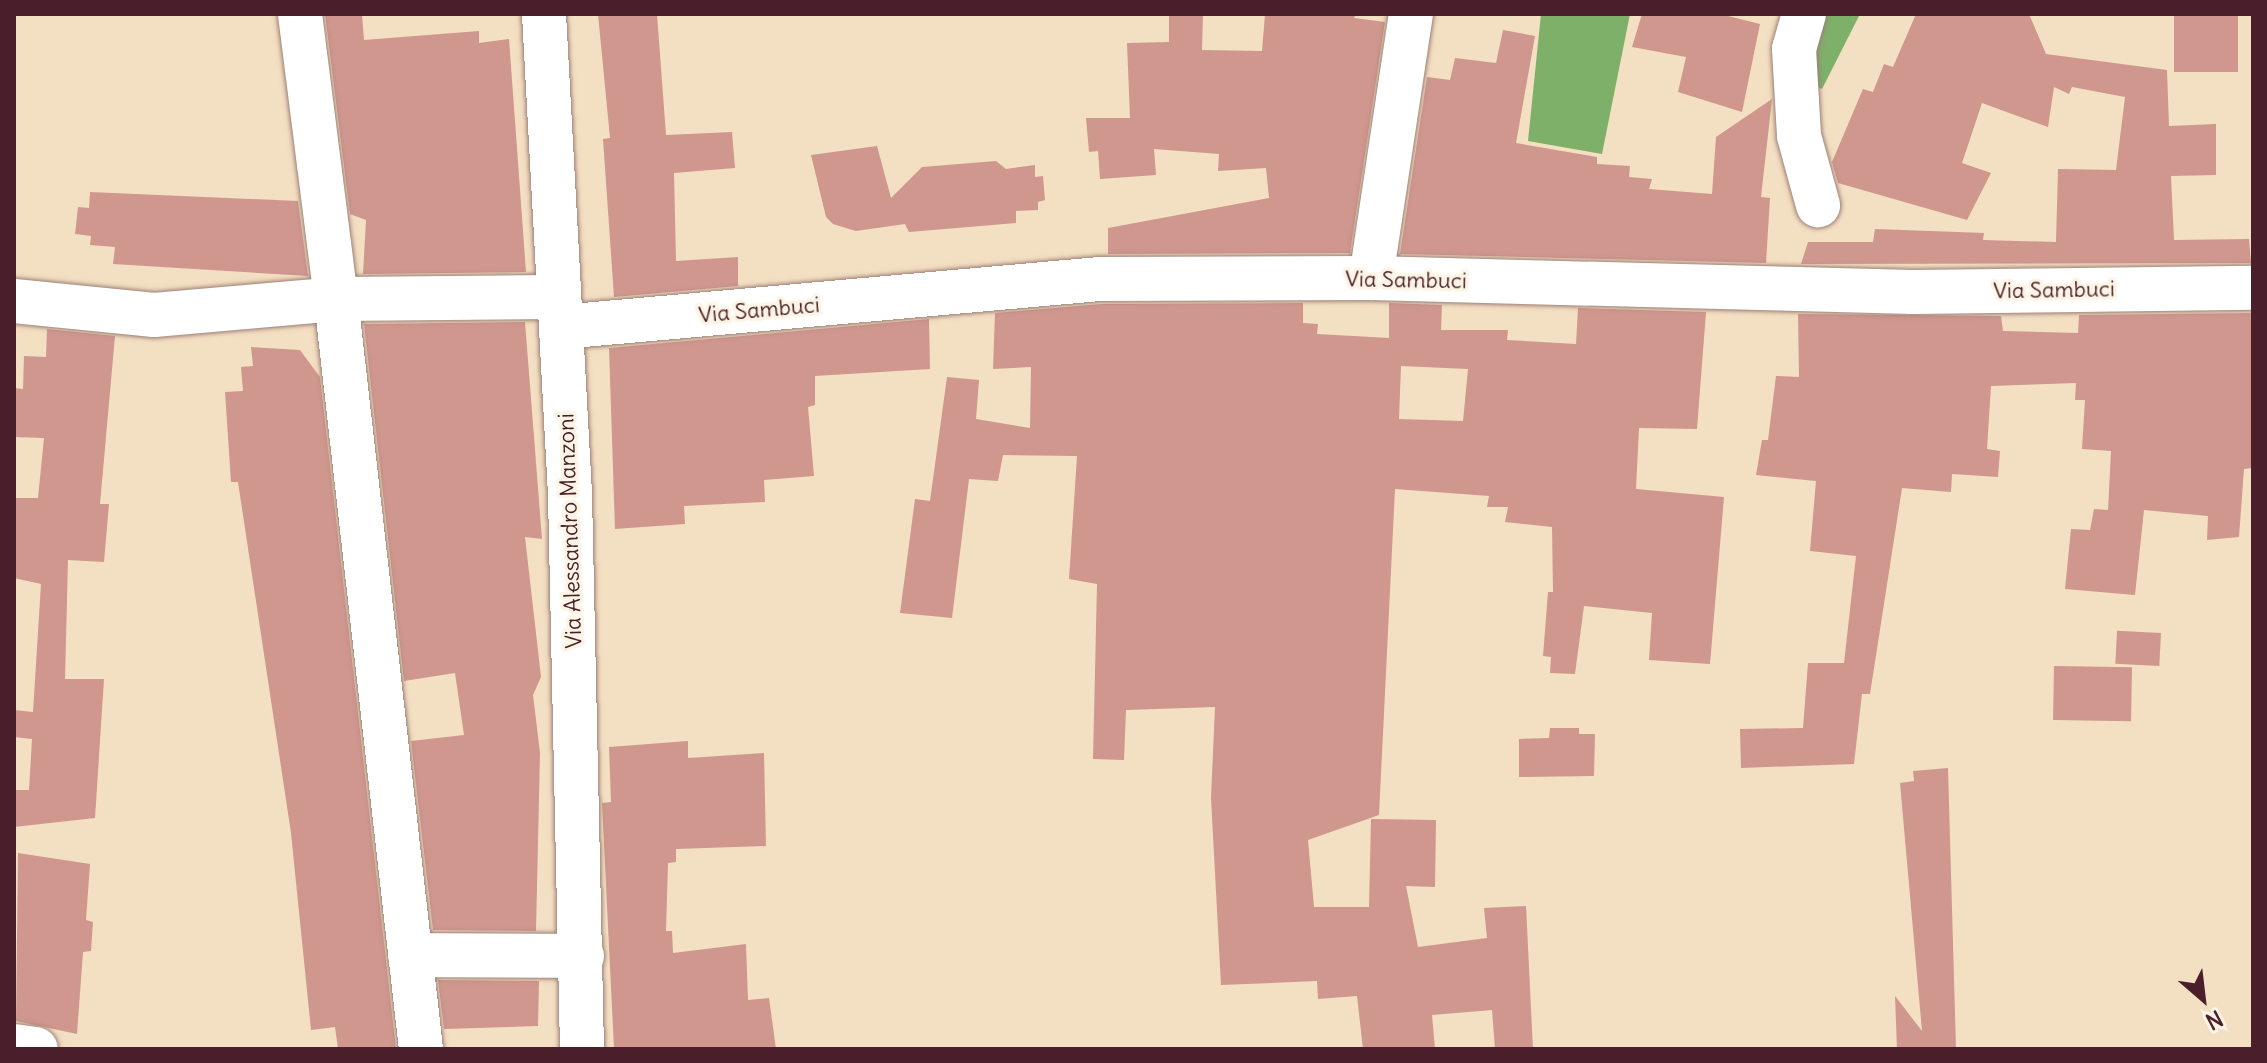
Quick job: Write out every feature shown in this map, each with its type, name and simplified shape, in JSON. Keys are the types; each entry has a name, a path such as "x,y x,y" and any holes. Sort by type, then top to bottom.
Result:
{"street":[{"path":"300,14 336,299 421,1049"},
{"name":"Via Alessandro Manzoni","path":"544,14 560,312 582,956 582,1049"},
{"path":"1371,278 1411,14"},
{"path":"1804,14 1794,49 1799,136 1818,205"},
{"name":"Via Sambuci","path":"14,301 154,315 336,299 560,312 1100,279 1371,278 1913,292 2253,288"},
{"path":"410,955 582,956"},
{"path":"14,1046 36,1049"}],"green space":[{"path":"1541,14 1630,14 1602,154 1528,141"},
{"path":"1812,14 1860,14 1822,89 1794,79"}],"building":[{"path":"325,14 362,14 364,40 479,31 479,43 509,39 526,272 363,274 366,220 350,214"},
{"path":"598,14 657,14 666,135 732,132 735,168 674,173 676,261 738,257 738,286 614,297 603,139 610,138"},
{"path":"1169,14 1203,14 1202,50 1262,51 1265,14 1356,14 1354,18 1385,22 1350,253 1108,254 1108,228 1269,198 1266,168 1218,171 1219,154 1154,149 1156,175 1100,179 1098,151 1089,152 1086,118 1130,118 1127,43 1169,42"},
{"path":"1642,14 1720,14 1760,24 1742,112 1678,92 1686,57 1632,47"},
{"path":"1916,14 2029,14 2046,54 2167,70 2169,126 2216,124 2216,175 2171,176 2174,240 2249,239 2251,263 1801,264 1808,242 1873,242 1875,229 1984,233 1983,240 2056,242 2058,169 2116,170 2125,97 2072,87 2069,94 2054,87 2048,127 1982,103 1962,163 1991,173 1967,220 1838,183 1832,162 1863,89 1873,92 1884,64 1893,67"},
{"path":"2174,14 2238,14 2238,72 2174,72"},
{"path":"1503,30 1535,36 1516,143 1597,157 1597,164 1630,166 1629,177 1652,179 1649,189 1712,194 1716,137 1772,99 1761,197 1770,198 1766,263 1400,254 1427,77 1450,80 1455,58 1496,63"},
{"path":"877,146 891,198 922,167 996,161 1006,169 1035,165 1035,177 1043,176 1045,200 1038,202 1038,210 1016,211 1016,223 909,232 905,224 856,231 833,224 826,217 811,155"},
{"path":"90,192 298,201 308,276 113,264 115,247 90,245 91,236 75,234 78,207 89,208"},
{"path":"1303,303 1303,323 1318,324 1317,334 1389,338 1389,303 1442,305 1441,330 1508,330 1507,340 1576,344 1578,308 1706,312 1697,429 1639,428 1636,489 1724,497 1710,664 1649,660 1652,613 1584,606 1575,674 1550,673 1551,657 1543,656 1548,592 1553,592 1552,527 1505,522 1508,507 1487,507 1489,496 1395,489 1379,815 1308,840 1314,907 1369,907 1371,819 1436,820 1435,887 1406,886 1418,947 1487,938 1484,908 1526,906 1533,1049 1495,1049 1492,1010 1432,1015 1435,1049 1363,1049 1357,996 1318,999 1317,981 1221,985 1211,798 1215,707 1126,710 1124,760 1093,759 1097,584 1069,579 1077,456 1003,455 998,481 969,479 952,618 900,613 915,499 930,501 947,377 979,380 976,419 1030,428 1031,367 993,369 995,313 1101,304","holes":["1401,366 1468,369 1463,421 1399,419"]},
{"path":"2253,313 2253,468 2244,469 2239,537 2207,540 2208,516 2144,510 2135,595 2065,589 2071,529 2090,530 2094,509 2108,510 2111,451 2082,449 2085,400 2075,400 2076,383 1991,386 1987,449 2000,451 1998,477 1952,474 1951,492 1902,488 1870,694 1862,694 1854,764 1741,768 1740,729 1803,728 1808,663 1844,663 1856,556 1810,551 1816,481 1756,475 1762,440 1768,440 1776,376 1799,377 1798,314 2001,316 2003,331 2078,333 2079,315"},
{"path":"929,319 930,369 815,376 815,405 808,407 814,476 764,480 765,502 684,506 685,524 615,529 609,348"},
{"path":"525,322 542,539 525,537 541,677 533,695 540,753 536,931 433,930 411,741 464,735 455,673 404,681 364,324"},
{"path":"47,329 115,336 100,504 109,504 104,562 68,560 65,679 104,679 95,818 14,827 14,790 29,790 32,739 14,737 14,710 33,712 41,584 14,578 14,498 38,498 44,438 14,437 14,388 23,389 24,356 46,357"},
{"path":"251,347 300,350 320,377 396,1049 338,1049 335,1027 311,1030 291,833 238,482 231,482 225,392 243,391 241,367 253,366"},
{"path":"2117,631 2161,633 2159,666 2115,664"},
{"path":"2054,666 2132,667 2131,721 2053,720"},
{"path":"1550,728 1579,728 1579,734 1595,734 1594,776 1519,777 1519,739 1549,738"},
{"path":"688,741 688,758 764,753 766,846 676,849 676,862 668,863 666,931 672,931 673,953 746,944 748,1000 769,998 776,1049 614,1049 602,803 611,802 609,747"},
{"path":"1948,768 1956,1049 1897,1049 1895,996 1922,1031 1900,783 1914,781 1913,771"},
{"path":"18,853 90,864 86,920 93,922 91,951 83,952 77,1034 16,1021"},
{"path":"438,980 539,981 538,1026 444,1029"}]}
